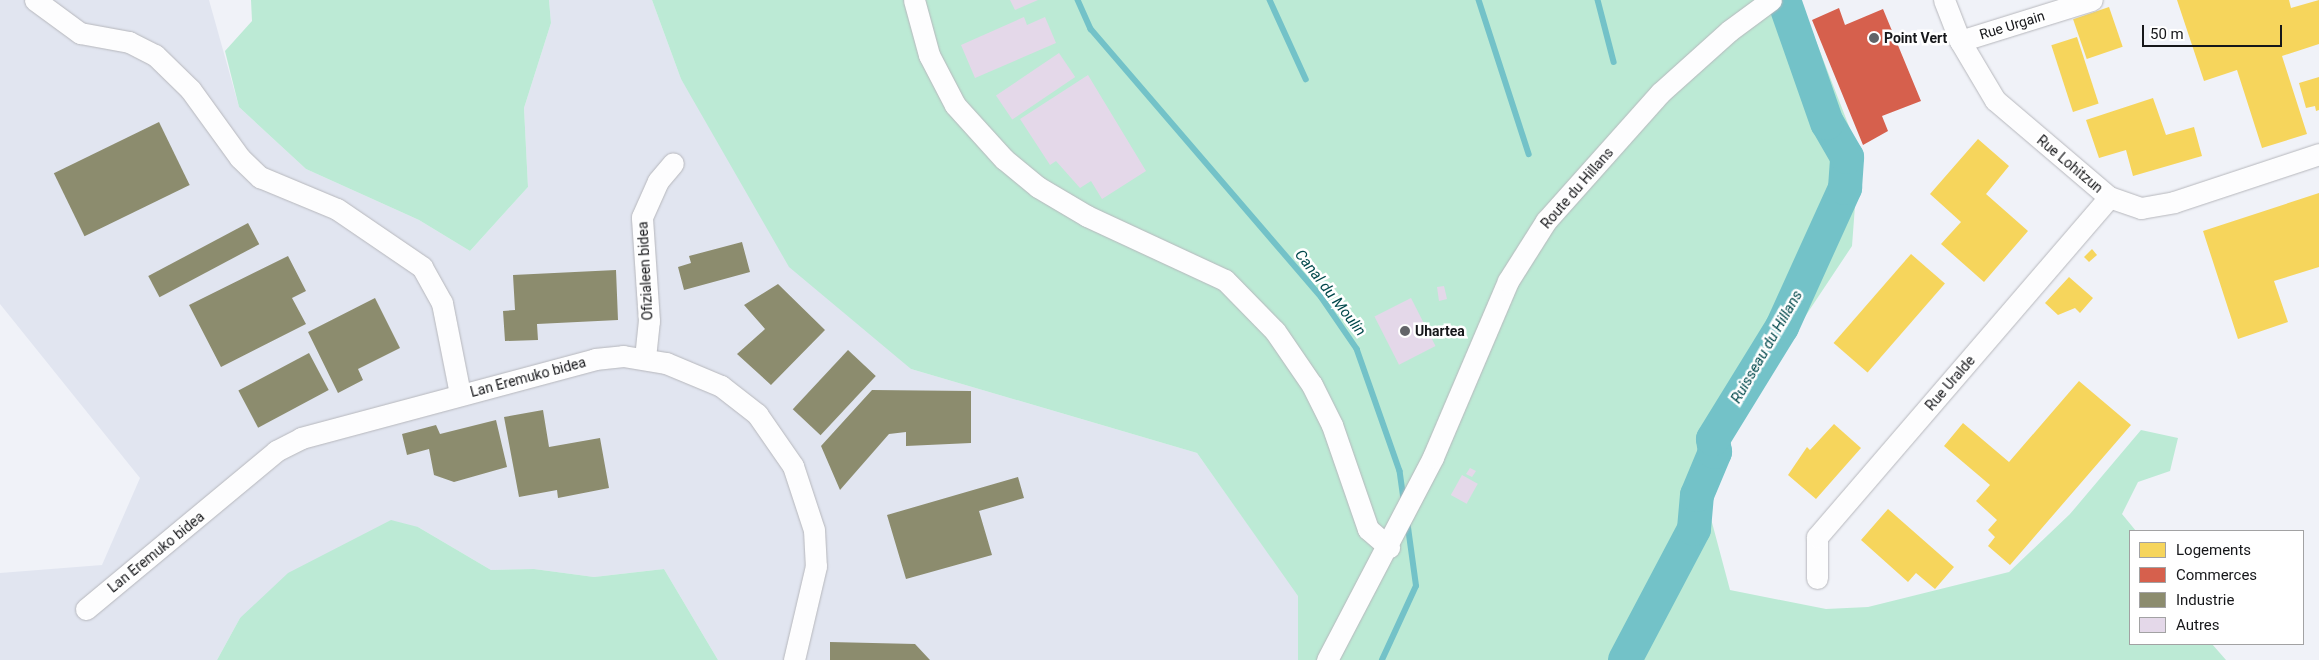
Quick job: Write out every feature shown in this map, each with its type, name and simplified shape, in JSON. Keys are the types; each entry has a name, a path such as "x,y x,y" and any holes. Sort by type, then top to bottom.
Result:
{"street":[{"path":"35,0 80,33 129,42 155,55 190,89 240,158 260,177 337,209 422,267 442,303 460,394"},
{"path":"914,0 929,55 955,105 999,154 1038,187 1087,216 1225,280 1275,330 1312,385 1332,425 1368,529 1389,547"},
{"name":"Rue Lohitzun","path":"1944,0 1960,41 1994,100 2110,197 2141,208 2174,202 2319,154"},
{"name":"Rue Urgain","path":"1960,41 2092,0"},
{"name":"Route du Hillans","path":"1327,660 1389,547 1508,281 1546,221 1660,93 1768,2"},
{"name":"Ofizialeen bidea","path":"645,358 648,320 642,217 658,181 673,163"},
{"name":"Rue Uralde","path":"1817,578 1817,537 2110,197"},
{"name":"Lan Eremuko bidea","path":"86,609 276,451 334,427 595,359 645,358 700,374 738,397 773,434 793,466 814,530 816,566 794,660"}],"shaded area":[{"path":"0,0 209,0 239,107 306,169 419,220 470,251 528,187 524,108 551,23 549,0 652,0 681,79 707,121 911,369 1197,453 1299,596 1298,660 718,660 664,569 594,577 534,569 491,570 418,527 240,618 217,660 0,660 0,573 102,565 140,478 0,304"}],"green space":[{"path":"251,0 549,0 551,23 524,108 528,187 470,251 419,220 306,169 239,107 225,51 252,21"},
{"path":"652,0 1800,0 1859,152 1852,246 1715,452 1710,515 1730,590 1826,609 1868,607 2009,572 2070,514 2141,430 2178,438 2170,471 2138,482 2122,514 2135,530 2129,530 2129,645 2213,645 2226,660 1298,660 1298,596 1197,453 911,369 789,267 681,79"},
{"path":"391,520 418,527 491,570 534,569 594,577 664,569 718,660 217,660 240,618 288,573"}],"building: Logements":[{"path":"2177,0 2289,0 2291,8 2319,0 2319,44 2282,56 2307,134 2262,148 2237,70 2204,81"},
{"path":"2109,7 2123,47 2087,59 2073,19"},
{"path":"2077,37 2099,104 2073,112 2051,45"},
{"path":"2319,77 2319,110 2316,111 2315,106 2306,108 2299,83"},
{"path":"2153,98 2166,135 2194,127 2202,156 2133,176 2126,150 2099,158 2086,120"},
{"path":"1978,139 2009,166 1986,194 2028,231 1984,282 1941,244 1961,222 1930,194"},
{"path":"2319,193 2319,267 2274,281 2288,322 2238,339 2203,231"},
{"path":"2092,249 2097,255 2089,262 2084,257"},
{"path":"1911,254 1945,284 1868,373 1834,343"},
{"path":"2069,277 2093,298 2080,313 2075,308 2058,315 2045,303"},
{"path":"2079,381 2131,425 2010,565 1988,546 1995,537 1988,530 1997,520 1976,501 1990,485 1944,446 1963,423 2009,462"},
{"path":"1834,424 1861,448 1816,499 1788,475 1807,447 1810,450"},
{"path":"1888,509 1954,567 1935,589 1916,573 1908,582 1861,540"}],"building: Commerces":[{"path":"1839,8 1845,25 1883,9 1921,101 1882,116 1888,131 1863,145 1812,20"}],"building: Industrie":[{"path":"159,122 190,185 85,236 54,173"},
{"path":"248,223 259,244 159,297 148,276"},
{"path":"742,242 750,272 684,290 678,267 691,263 689,256"},
{"path":"288,256 306,291 292,298 306,324 221,367 189,305"},
{"path":"616,270 618,320 537,324 538,340 505,341 503,311 515,310 513,275"},
{"path":"778,284 825,330 771,385 737,354 765,329 744,305"},
{"path":"375,298 400,348 358,369 363,380 338,393 308,332"},
{"path":"848,350 876,376 821,435 793,409"},
{"path":"309,353 329,390 258,428 238,391"},
{"path":"872,390 971,391 971,443 906,446 906,432 889,434 840,490 821,446"},
{"path":"543,410 549,447 600,438 609,488 558,498 557,490 519,497 504,417"},
{"path":"496,420 507,467 454,482 434,475 429,449 407,455 402,434 436,425 440,434"},
{"path":"1018,477 1024,498 979,511 992,555 906,579 887,515"},
{"path":"830,642 915,644 930,660 830,660"}],"building: Autres":[{"path":"1010,0 1038,0 1015,10"},
{"path":"1024,17 1027,25 1045,17 1056,43 975,78 961,45"},
{"path":"1059,53 1075,77 1012,120 996,95"},
{"path":"1088,75 1146,171 1102,199 1091,181 1080,188 1056,161 1050,165 1020,119"},
{"path":"1444,286 1447,299 1439,301 1437,287"},
{"name":"Uhartea","path":"1411,298 1436,346 1399,365 1374,317"},
{"path":"1470,468 1476,471 1472,477 1466,474"},
{"path":"1462,475 1478,484 1467,504 1451,495"}],"waterway":[{"name":"Canal du Moulin","path":"1078,0 1091,29 1322,298 1357,349 1400,471 1404,499"},
{"path":"1270,0 1306,79"},
{"path":"1479,0 1529,154"},
{"path":"1598,0 1614,62"},
{"name":"Ruisseau du Hillans","path":"1625,660 1694,529 1697,495 1715,452 1713,439 1782,327 1845,188 1847,157 1827,123 1784,0"},
{"name":"Canal du Moulin","path":"1382,660 1416,586 1407,520"}],"place":[{"name":"Point Vert","path":"1874,38"},
{"name":"Uhartea","path":"1405,331"}]}
